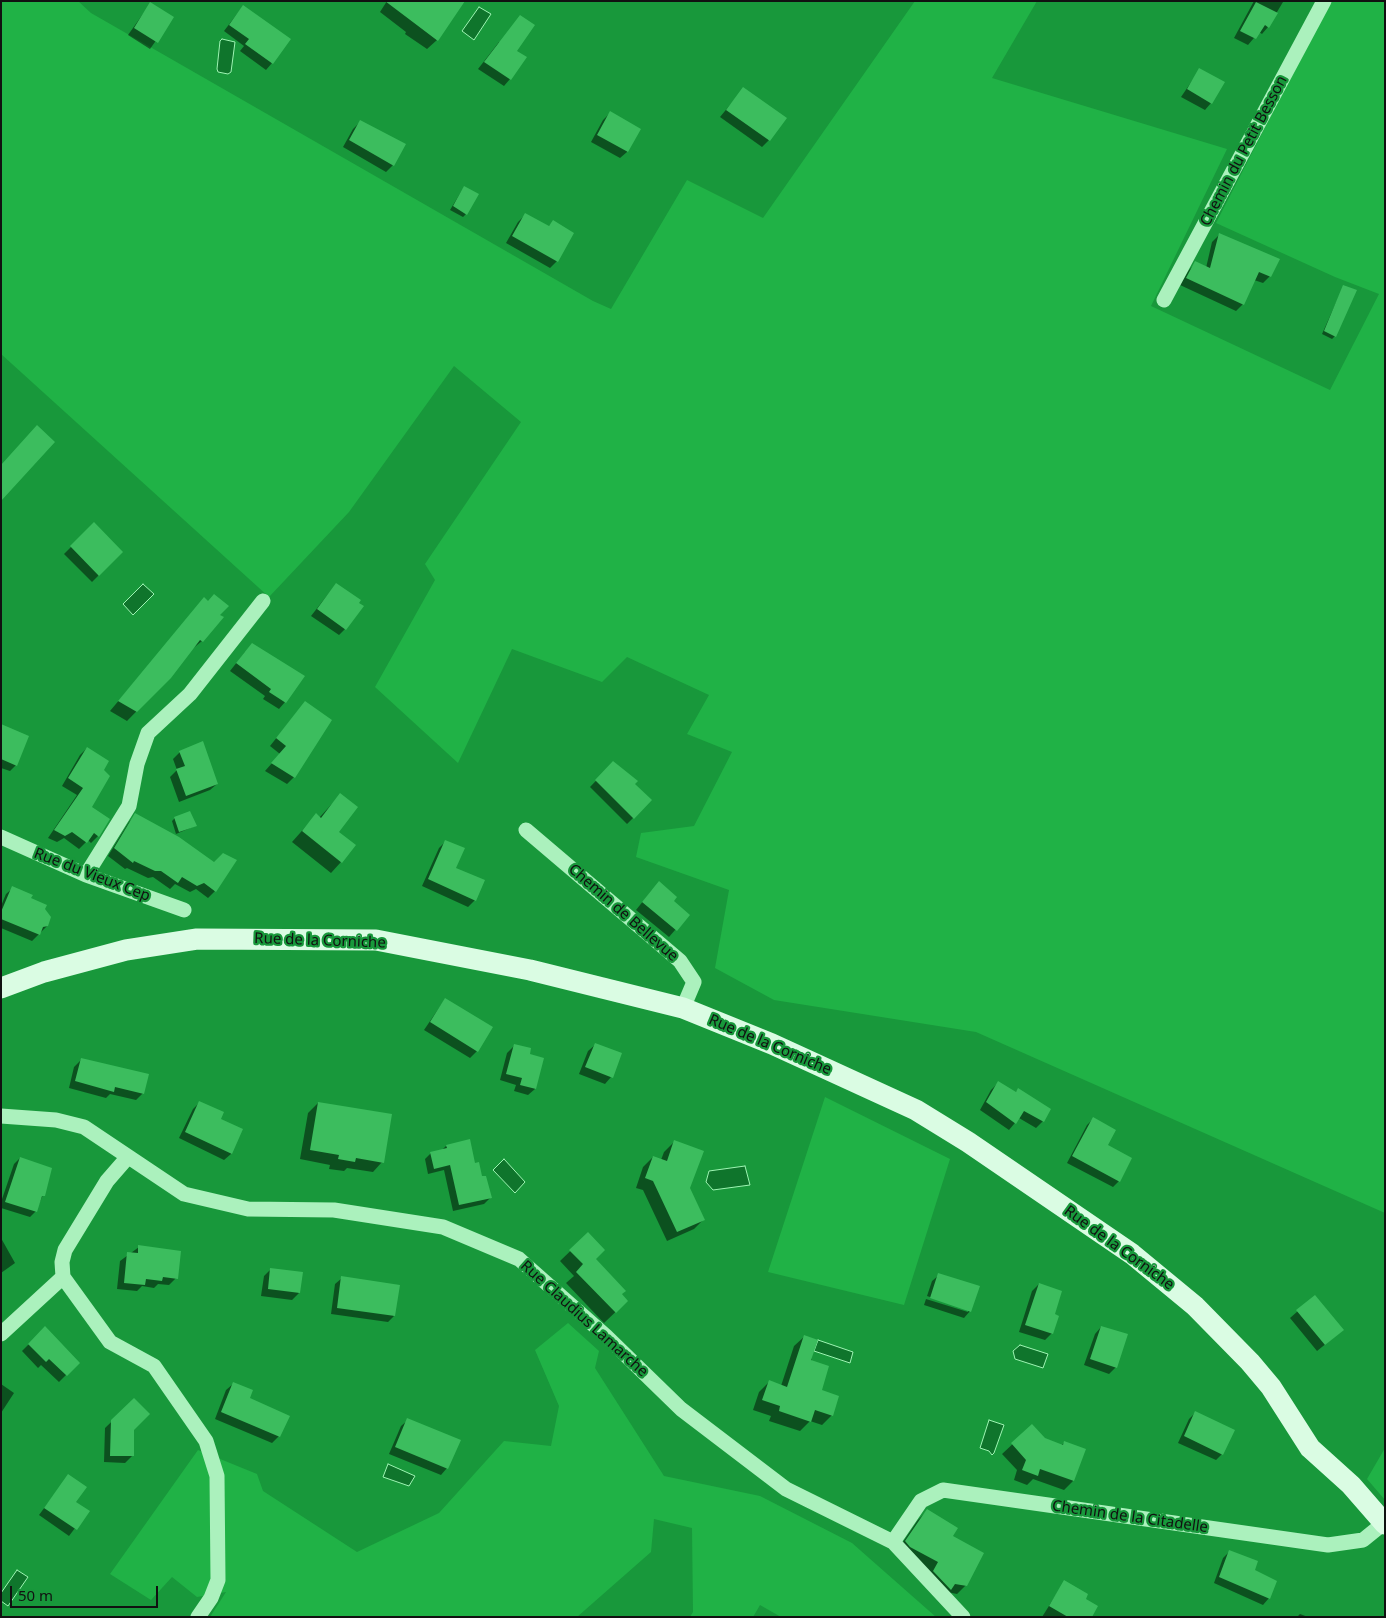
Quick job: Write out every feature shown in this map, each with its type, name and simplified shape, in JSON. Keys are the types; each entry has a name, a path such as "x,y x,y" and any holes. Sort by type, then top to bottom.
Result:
{"main road":[{"name":"Rue de la Corniche","path":"1,988 44,972 126,950 197,939 376,940 530,970 683,1008 772,1044 916,1110 968,1142 1132,1254 1195,1306 1250,1362 1271,1387 1310,1448 1351,1485 1384,1523"}],"street":[{"name":"Chemin du Petit Besson","path":"1164,300 1324,1"},
{"path":"86,876 129,806 137,764 148,733 190,694 263,601"},
{"name":"Chemin de Bellevue","path":"526,830 680,961 694,982 683,1008"},
{"name":"Rue du Vieux Cep","path":"1,837 86,876 184,910"},
{"name":"Rue Claudius Lamarche","path":"1,1116 56,1120 84,1127 126,1158 184,1194 248,1209 334,1210 443,1227 519,1259 606,1336 681,1409 786,1489 893,1542 963,1617"},
{"path":"126,1158 107,1181 65,1250 62,1262 63,1277 110,1342 154,1366 206,1441 217,1476 218,1580 211,1598 198,1617"},
{"path":"1,1334 63,1277"},
{"name":"Chemin de la Citadelle","path":"893,1542 921,1501 943,1490 1328,1545 1363,1540 1384,1523"}],"shaded area":[{"path":"1,1 78,1 91,13 593,301 611,309 687,180 763,218 915,1 1037,1 992,78 1227,149 1151,306 1330,390 1379,294 1335,277 1216,223 1330,1 1385,1 1385,1213 976,1032 774,1000 715,968 729,890 636,857 641,833 694,826 732,752 687,734 709,695 627,657 602,682 512,649 458,763 375,687 435,580 425,564 521,422 454,366 349,512 269,597 1,354"},
{"path":"479,7 491,14 474,40 462,31"},
{"path":"222,39 235,42 231,72 228,74 218,72 217,69 220,41"},
{"path":"143,584 154,594 133,615 123,604"},
{"path":"825,1097 950,1159 904,1305 768,1272"},
{"path":"504,1159 525,1182 515,1193 493,1170"},
{"path":"745,1166 750,1185 713,1190 706,1182 709,1171"},
{"path":"568,1323 599,1351 595,1368 664,1476 760,1496 852,1543 936,1617 781,1617 760,1605 753,1617 690,1617 693,1612 692,1528 654,1519 651,1552 577,1617 210,1617 226,1592 197,1597 172,1577 151,1600 110,1574 198,1450 257,1474 263,1491 357,1552 439,1513 504,1441 551,1446 559,1406 535,1350"},
{"path":"818,1340 853,1352 850,1363 814,1351"},
{"path":"1020,1345 1048,1354 1043,1368 1015,1359 1013,1351"},
{"path":"989,1420 1004,1425 992,1455 989,1451 980,1448"},
{"path":"1385,1448 1385,1500 1367,1479"},
{"path":"388,1464 415,1476 409,1486 383,1477"},
{"path":"17,1570 28,1577 8,1606 1,1601 1,1593"}],"building":[{"path":"385,1 465,1 438,41"},
{"path":"150,2 174,17 158,43 134,28"},
{"path":"1256,2 1278,13 1269,28 1265,25 1256,39 1240,31"},
{"path":"243,5 291,39 273,64 245,44 249,39 229,25"},
{"path":"520,15 535,25 517,51 527,57 511,80 484,62"},
{"path":"1199,68 1225,82 1212,104 1187,89"},
{"path":"743,87 787,118 770,141 726,110"},
{"path":"610,111 641,129 628,152 597,135"},
{"path":"360,120 406,144 394,166 349,140"},
{"path":"464,186 479,194 467,215 453,206"},
{"path":"525,213 549,226 553,220 574,233 558,262 512,236"},
{"path":"1219,233 1280,259 1271,277 1259,272 1244,305 1186,278 1195,261 1210,268"},
{"path":"1343,285 1357,290 1336,337 1324,331"},
{"path":"37,425 55,442 1,501 1,465"},
{"path":"94,522 123,552 99,576 70,546"},
{"path":"336,583 361,600 359,603 364,606 346,630 317,609"},
{"path":"214,594 229,606 220,615 224,617 203,642 200,640 171,678 137,712 118,701 204,597 208,601"},
{"path":"252,643 305,676 286,703 269,692 271,689 236,663"},
{"path":"305,701 332,720 295,778 271,763 286,746 276,738"},
{"path":"1,724 29,736 17,766 1,759"},
{"path":"203,741 218,784 186,796 176,769 185,766 179,751"},
{"path":"87,747 109,761 104,770 110,776 92,807 110,819 99,837 94,833 87,843 72,832 65,836 54,830 83,788 68,778"},
{"path":"613,761 638,781 635,784 652,800 634,819 595,780"},
{"path":"340,793 358,807 339,832 356,845 342,863 302,831 316,813 321,818"},
{"path":"190,811 197,826 179,832 174,817"},
{"path":"135,813 179,837 214,862 223,853 237,860 216,892 204,883 197,886 182,877 178,883 161,871 155,871 134,861 133,863 114,848"},
{"path":"445,840 465,848 456,868 485,880 476,901 428,879"},
{"path":"659,881 677,897 674,901 690,915 677,931 642,902"},
{"path":"12,886 33,895 31,898 47,905 45,909 51,917 48,926 43,927 40,935 1,919 1,912"},
{"path":"445,998 493,1027 478,1052 430,1022"},
{"path":"595,1043 622,1053 613,1078 585,1067"},
{"path":"514,1044 531,1048 530,1054 544,1058 536,1089 520,1085 522,1078 506,1074"},
{"path":"81,1058 149,1074 144,1094 115,1087 114,1092 75,1081"},
{"path":"998,1081 1016,1092 1018,1088 1051,1109 1044,1122 1024,1111 1016,1124 986,1102"},
{"path":"199,1101 224,1112 221,1119 243,1129 232,1154 185,1132"},
{"path":"318,1102 392,1114 384,1163 356,1158 355,1162 338,1159 339,1155 310,1150"},
{"path":"1093,1117 1116,1130 1108,1145 1132,1158 1120,1182 1072,1156"},
{"path":"470,1139 475,1163 479,1162 482,1176 486,1176 492,1198 459,1205 450,1165 434,1169 430,1152 447,1148 446,1145"},
{"path":"674,1140 704,1151 690,1188 705,1220 677,1232 653,1181 645,1178 653,1156 667,1161"},
{"path":"20,1157 52,1168 45,1196 42,1196 37,1212 5,1202"},
{"path":"588,1232 605,1250 596,1259 626,1291 622,1294 628,1301 616,1313 576,1272 583,1264 569,1250"},
{"path":"138,1245 181,1251 178,1279 163,1277 162,1281 146,1279 145,1285 124,1283 127,1252 138,1253"},
{"path":"270,1268 303,1272 300,1293 268,1289"},
{"path":"938,1273 980,1286 971,1312 930,1298"},
{"path":"341,1276 400,1285 395,1316 337,1308"},
{"path":"1039,1283 1062,1291 1055,1314 1059,1316 1053,1334 1025,1325"},
{"path":"1315,1295 1344,1330 1325,1345 1296,1310"},
{"path":"45,1326 80,1363 67,1376 49,1359 46,1362 28,1344"},
{"path":"1101,1326 1128,1334 1117,1368 1090,1359"},
{"path":"804,1335 818,1340 811,1360 829,1366 822,1390 839,1396 833,1416 815,1410 811,1422 779,1411 780,1406 762,1400 769,1380 787,1387"},
{"path":"233,1382 253,1390 250,1398 290,1416 280,1437 221,1412"},
{"path":"134,1398 150,1414 134,1430 134,1456 110,1456 111,1420"},
{"path":"1195,1411 1235,1430 1223,1455 1184,1436"},
{"path":"407,1418 461,1440 448,1469 395,1447"},
{"path":"1032,1424 1045,1438 1063,1445 1064,1441 1086,1449 1074,1481 1040,1469 1038,1476 1022,1470 1026,1460 1011,1443"},
{"path":"68,1474 87,1487 76,1502 90,1511 77,1530 44,1508"},
{"path":"927,1509 958,1528 953,1536 984,1553 967,1586 955,1584 951,1590 933,1571 938,1562 910,1547 905,1541"},
{"path":"1229,1550 1258,1561 1255,1570 1277,1581 1270,1599 1219,1577"},
{"path":"1064,1580 1088,1594 1086,1599 1098,1606 1092,1617 1068,1617 1049,1606"}]}
